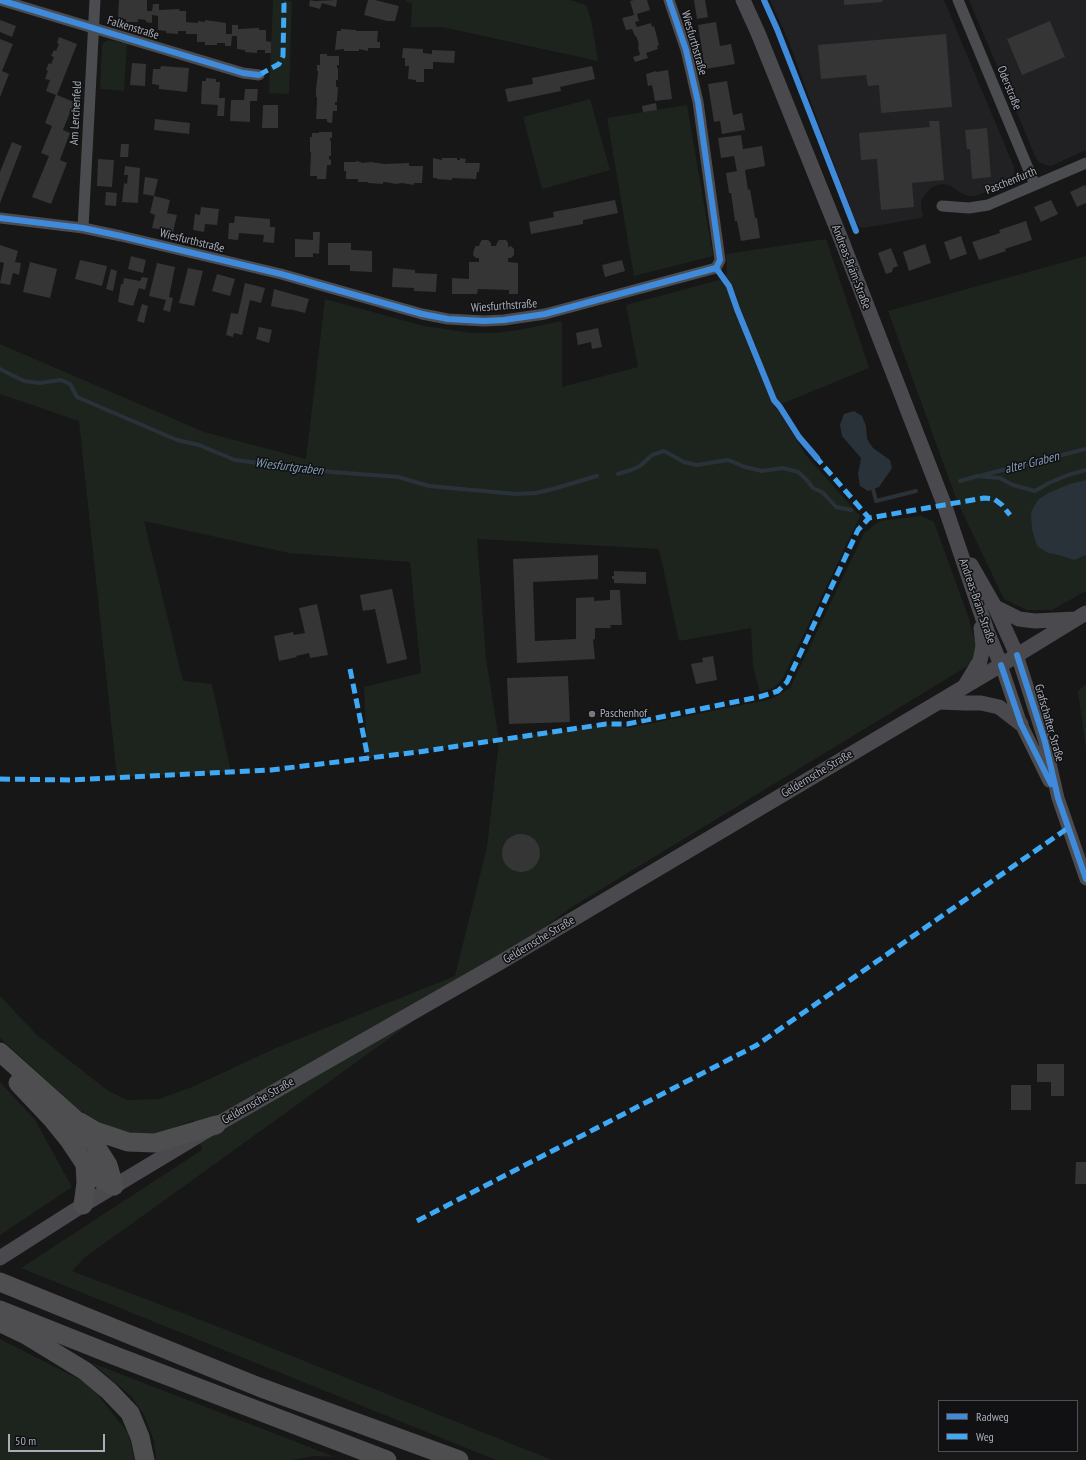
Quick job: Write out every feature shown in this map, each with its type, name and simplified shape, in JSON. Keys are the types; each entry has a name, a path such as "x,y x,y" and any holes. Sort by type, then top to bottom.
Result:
{"highway":[{"path":"0,1052 76,1120 94,1143 108,1165 114,1186"},
{"path":"0,1065 52,1119 96,1177 114,1186"},
{"path":"76,1120 95,1131 128,1142 155,1143 216,1125"},
{"path":"82,1205 86,1183 85,1164"},
{"path":"0,1282 259,1388 459,1460"},
{"path":"0,1310 112,1355 387,1460"},
{"path":"0,1322 26,1335 85,1371 109,1391 130,1413 140,1437 145,1460"}],"main road":[{"name":"Andreas-Bräm-Straße","path":"743,0 758,33 843,244 944,504 981,613 1001,665"},
{"name":"Andreas-Bräm-Straße","path":"955,536 995,607 1017,655"},
{"name":"Geldernsche Straße","path":"995,607 1019,619 1035,621 1081,616"},
{"path":"965,687 980,661 983,646 981,613"},
{"name":"Geldernsche Straße","path":"0,1258 82,1205 216,1125 501,962 965,687 1081,616"},
{"path":"939,702 981,703 999,707 1021,724"}],"street":[{"name":"Falkenstraße","path":"0,0 243,73 259,75"},
{"name":"Am Lerchenfeld","path":"83,228 96,0"},
{"name":"Wiesfurthstraße","path":"0,218 83,228 121,236 281,274 422,314 484,321 545,314 716,268 720,260 698,102 686,50 669,0"},
{"name":"Oderstraße","path":"958,0 1035,185"},
{"name":"Paschenfurth","path":"942,206 969,208 988,205 1086,163"},
{"name":"Grafschafter Straße","path":"1017,655 1045,742 1058,798 1086,879"},
{"name":"Grafschafter Straße","path":"1001,665 1021,724 1058,798"}],"shaded area":[{"path":"273,0 287,0 292,2 289,94 269,93"},
{"path":"406,0 570,0 586,5 591,20 598,61 442,27 411,27 412,3 406,2"},
{"path":"770,0 944,0 1014,167 1014,175 1012,179 1006,185 974,196 968,196 961,193 951,186 944,184 937,185 931,188 922,199 921,206 923,215 921,218 863,228 860,227 857,224 789,42"},
{"path":"969,0 1086,0 1086,150 1051,166 1039,162"},
{"path":"108,40 127,44 124,91 100,89 102,46 103,43"},
{"path":"590,99 610,170 542,189 523,117"},
{"path":"687,105 713,256 634,276 607,118"},
{"path":"826,239 869,368 774,407 778,409 805,454 860,516 783,678 774,688 760,692 753,666 751,628 679,641 659,549 477,539 486,659 499,740 606,724 628,728 772,699 790,688 864,533 880,521 921,516 934,522 968,616 977,648 971,664 572,907 84,1258 72,1271 224,1329 552,1460 496,1460 21,1268 202,1150 194,1120 160,1133 142,1137 108,1128 78,1109 0,1038 0,996 37,1035 107,1090 127,1100 159,1099 192,1087 276,1048 455,976 487,847 499,741 367,758 364,687 421,673 410,562 289,553 144,521 183,681 212,684 231,772 117,777 79,421 0,394 0,344 204,432 306,459 325,299 424,326 471,333 495,333 519,330 562,321 562,387 638,367 626,305 719,280 725,277 727,271 726,254"},
{"path":"1086,256 1086,591 1052,610 1027,610 1004,599 957,501 888,311"},
{"path":"854,411 862,416 866,426 867,439 873,448 890,460 892,468 879,487 868,491 860,486 858,474 861,458 842,436 840,425 844,414"},
{"path":"1086,480 1086,555 1074,560 1048,553 1037,546 1032,529 1031,512 1038,500 1048,493 1070,484"},
{"path":"1086,684 1086,749 1078,691"},
{"path":"0,1082 35,1120 72,1187 0,1235"},
{"path":"0,1339 90,1385 128,1433 135,1460 0,1460"},
{"path":"92,1363 335,1457 315,1456 291,1460 156,1460 154,1441 144,1415 131,1396"}],"building":[{"path":"119,0 147,0 147,11 152,11 153,4 159,4 159,10 180,9 179,11 186,11 186,22 198,23 198,21 205,22 205,20 226,23 226,34 232,34 232,25 238,25 238,29 259,28 259,30 266,30 266,41 271,42 271,53 265,53 265,50 257,50 257,53 245,52 245,50 237,49 237,36 232,36 231,46 225,46 225,43 205,45 205,42 197,42 197,34 186,34 186,31 178,31 178,34 166,33 166,31 158,30 158,16 152,15 152,23 146,22 146,20 138,19 138,22 126,22 126,19 118,19"},
{"path":"310,0 337,0 336,7 322,3 320,9 309,6"},
{"path":"368,0 375,0 399,6 395,21 387,21 364,15"},
{"path":"647,0 650,10 637,14 639,21 635,22 637,27 651,23 652,27 654,26 659,45 657,46 658,49 646,53 648,58 635,62 633,57 640,55 638,41 632,29 626,30 622,18 634,15 630,1"},
{"path":"694,0 705,0 708,17 697,19"},
{"path":"844,0 882,0 883,2 844,5"},
{"path":"0,20 16,26 12,37 0,32"},
{"path":"1050,21 1065,57 1022,75 1007,39"},
{"path":"716,22 720,46 731,44 735,64 705,69 698,25"},
{"path":"341,29 378,31 377,42 380,42 380,48 368,48 368,51 359,49 359,51 344,51 344,49 335,50 337,31 341,31"},
{"path":"946,34 952,107 881,113 879,85 868,86 866,75 821,79 818,45"},
{"path":"59,37 77,44 57,95 74,102 63,130 70,133 60,160 67,163 51,204 32,197 49,156 41,153 52,126 45,123 56,95 46,91 50,80 45,79 48,71 46,70 54,57 51,56 54,50 56,51 59,44 57,43"},
{"path":"0,39 13,44 2,71 9,74 0,97"},
{"path":"403,48 423,49 423,53 432,54 432,50 455,51 454,63 433,62 433,69 424,69 424,82 416,82 416,80 408,79 409,66 405,66 405,58 402,58"},
{"path":"320,54 327,54 327,56 339,56 339,65 337,65 338,80 336,80 336,87 338,87 337,102 335,102 335,105 337,105 337,111 333,111 332,123 327,122 327,119 316,119 317,65 320,65"},
{"path":"132,63 146,64 145,86 130,85"},
{"path":"161,66 189,68 187,92 159,89 159,85 152,84 153,69 160,69"},
{"path":"592,66 595,79 560,87 561,91 508,102 505,89 533,84 532,78"},
{"path":"668,70 672,99 655,101 652,85 648,86 646,74"},
{"path":"206,78 216,79 216,82 220,82 219,98 225,98 224,116 217,116 218,105 201,104 202,81 206,81"},
{"path":"727,81 733,115 742,113 745,130 722,134 720,121 714,122 708,84"},
{"path":"245,89 258,89 257,101 250,101 250,122 230,121 231,100 244,100"},
{"path":"656,103 657,110 643,112 642,106"},
{"path":"263,105 278,105 278,128 262,128"},
{"path":"155,119 190,123 189,134 154,130"},
{"path":"929,121 939,121 944,180 912,183 914,207 881,210 877,159 861,160 859,133 930,127"},
{"path":"987,128 991,177 972,179 970,149 967,149 965,130"},
{"path":"332,132 332,138 330,138 331,156 329,156 331,165 327,165 326,179 317,179 317,176 310,176 310,137 312,137 312,133"},
{"path":"741,135 743,149 762,146 765,166 745,170 755,218 757,218 760,238 741,241 737,221 735,221 731,193 729,193 726,173 737,171 734,156 721,158 718,138"},
{"path":"12,142 22,146 0,203 0,172"},
{"path":"121,144 129,144 128,157 120,157"},
{"path":"433,158 442,160 442,158 457,158 457,160 460,160 460,158 466,159 465,163 480,163 479,172 477,172 476,179 452,178 452,180 433,178"},
{"path":"98,159 114,160 112,187 97,186"},
{"path":"356,161 361,163 371,162 384,164 409,163 409,166 423,166 422,183 414,183 414,185 383,182 383,184 358,182 358,179 346,179 344,162"},
{"path":"125,166 140,168 138,203 122,202 124,183 127,184 128,175 124,175"},
{"path":"145,177 158,179 154,196 143,194"},
{"path":"1085,185 1086,203 1077,207 1070,192"},
{"path":"106,192 117,193 116,206 105,205"},
{"path":"154,196 170,200 167,213 177,215 173,232 152,228 155,215 150,213"},
{"path":"615,200 618,213 583,220 583,224 531,234 529,222 554,217 553,212"},
{"path":"1051,200 1058,214 1041,222 1034,207"},
{"path":"201,207 219,209 217,225 205,224 204,232 193,230 195,214 200,215"},
{"path":"235,216 270,219 270,227 275,227 274,243 263,242 264,235 239,233 238,240 228,239 229,223 234,223"},
{"path":"1026,221 1032,240 979,260 972,242 1000,233 999,230"},
{"path":"313,232 320,232 319,254 313,253 313,257 295,257 295,239 313,240"},
{"path":"961,236 967,254 950,260 944,242"},
{"path":"482,240 488,240 491,243 491,246 496,246 499,240 506,240 508,247 511,246 514,249 514,255 511,258 508,258 508,262 518,263 518,294 509,294 509,290 478,289 477,294 452,294 452,278 469,279 469,262 479,262 479,258 476,258 473,255 474,249 476,246 479,246"},
{"path":"328,243 351,243 351,250 372,251 372,272 350,271 350,265 328,265"},
{"path":"925,244 931,263 909,271 903,252"},
{"path":"0,245 18,251 15,262 21,263 19,275 13,273 10,285 0,283 4,263 0,262"},
{"path":"891,248 898,266 893,268 892,272 886,274 878,253"},
{"path":"131,256 146,260 143,273 128,269"},
{"path":"80,260 107,266 102,286 75,279"},
{"path":"622,260 625,271 605,277 602,265"},
{"path":"30,262 57,269 50,298 23,292"},
{"path":"157,263 175,267 169,297 173,298 170,312 163,310 166,300 149,296"},
{"path":"188,268 203,271 194,306 179,303"},
{"path":"393,268 415,270 415,273 437,274 436,292 414,291 414,288 392,287"},
{"path":"111,269 117,271 113,291 106,289"},
{"path":"217,274 235,279 230,296 212,291"},
{"path":"142,277 148,278 145,290 139,288 133,306 118,302 121,284 123,284 124,278 140,281"},
{"path":"245,283 265,288 261,303 250,300 242,335 234,333 233,337 226,335 231,313 238,314"},
{"path":"274,289 309,299 305,313 271,306"},
{"path":"142,304 148,306 144,323 137,321"},
{"path":"259,327 272,330 269,343 256,339"},
{"path":"598,328 602,347 592,349 591,342 578,345 576,333"},
{"path":"598,555 598,579 533,582 535,641 576,639 576,598 594,597 594,601 610,600 610,590 620,590 622,625 610,625 611,628 595,628 595,639 593,640 595,659 517,663 513,559"},
{"path":"614,571 646,572 646,584 614,583 612,576 614,576"},
{"path":"392,589 407,659 387,664 375,609 363,611 360,595"},
{"path":"317,604 328,655 310,658 309,653 279,661 274,636 293,632 294,635 305,633 299,608"},
{"path":"713,656 717,680 696,684 691,664 703,662 702,658"},
{"path":"568,676 570,722 509,724 507,678"},
{"path":"517,834 525,834 535,839 539,846 539,860 535,867 525,872 517,872 507,867 505,864 502,857 502,849 507,839 510,837"},
{"path":"1037,1064 1064,1064 1064,1096 1051,1096 1051,1082 1037,1082"},
{"path":"1011,1085 1031,1085 1031,1110 1011,1110"},
{"path":"1076,1162 1086,1162 1086,1184 1075,1184"}],"waterway":[{"name":"Wiesfurtgraben","path":"0,369 24,381 40,383 61,380 70,384 77,397 177,440 199,445 235,460 332,472 398,477 429,486 516,494 536,493 597,476"},
{"name":"alter Graben","path":"983,475 1086,449"},
{"name":"Wiesfurtgraben","path":"618,474 640,466 652,455 664,451 684,462 697,465 728,460 745,467 762,471 783,468 798,472 813,488 822,492 836,507 851,510"},
{"name":"Wiesfurtgraben","path":"960,481 978,476 1000,478 1013,485 1035,491 1068,475 1086,470"},
{"name":"Wiesfurtgraben","path":"873,489 876,501 916,491"}],"marked path":[{"path":"259,75 279,64 283,56 283,0"},
{"path":"815,456 869,518 984,498 994,499 1002,505 1010,515"},
{"path":"0,779 71,780 271,770 418,752 606,724 627,724 759,697 778,691 787,682 858,530 869,518"},
{"path":"350,669 368,758"},
{"path":"417,1221 757,1045 1068,828"}],"cycle path":[{"path":"0,0 243,73 259,75"},
{"path":"0,218 83,228 121,236 281,274 422,314 448,319 484,321 504,320 545,314 716,268 720,260 698,102 686,50 669,0"},
{"path":"764,0 777,29 856,231"},
{"path":"716,268 729,286 774,400 799,437 817,458"},
{"path":"1017,655 1045,742 1058,798 1086,879"},
{"path":"1001,665 1021,724 1051,784"}],"place":[{"name":"Paschenhof","path":"592,714"}]}
